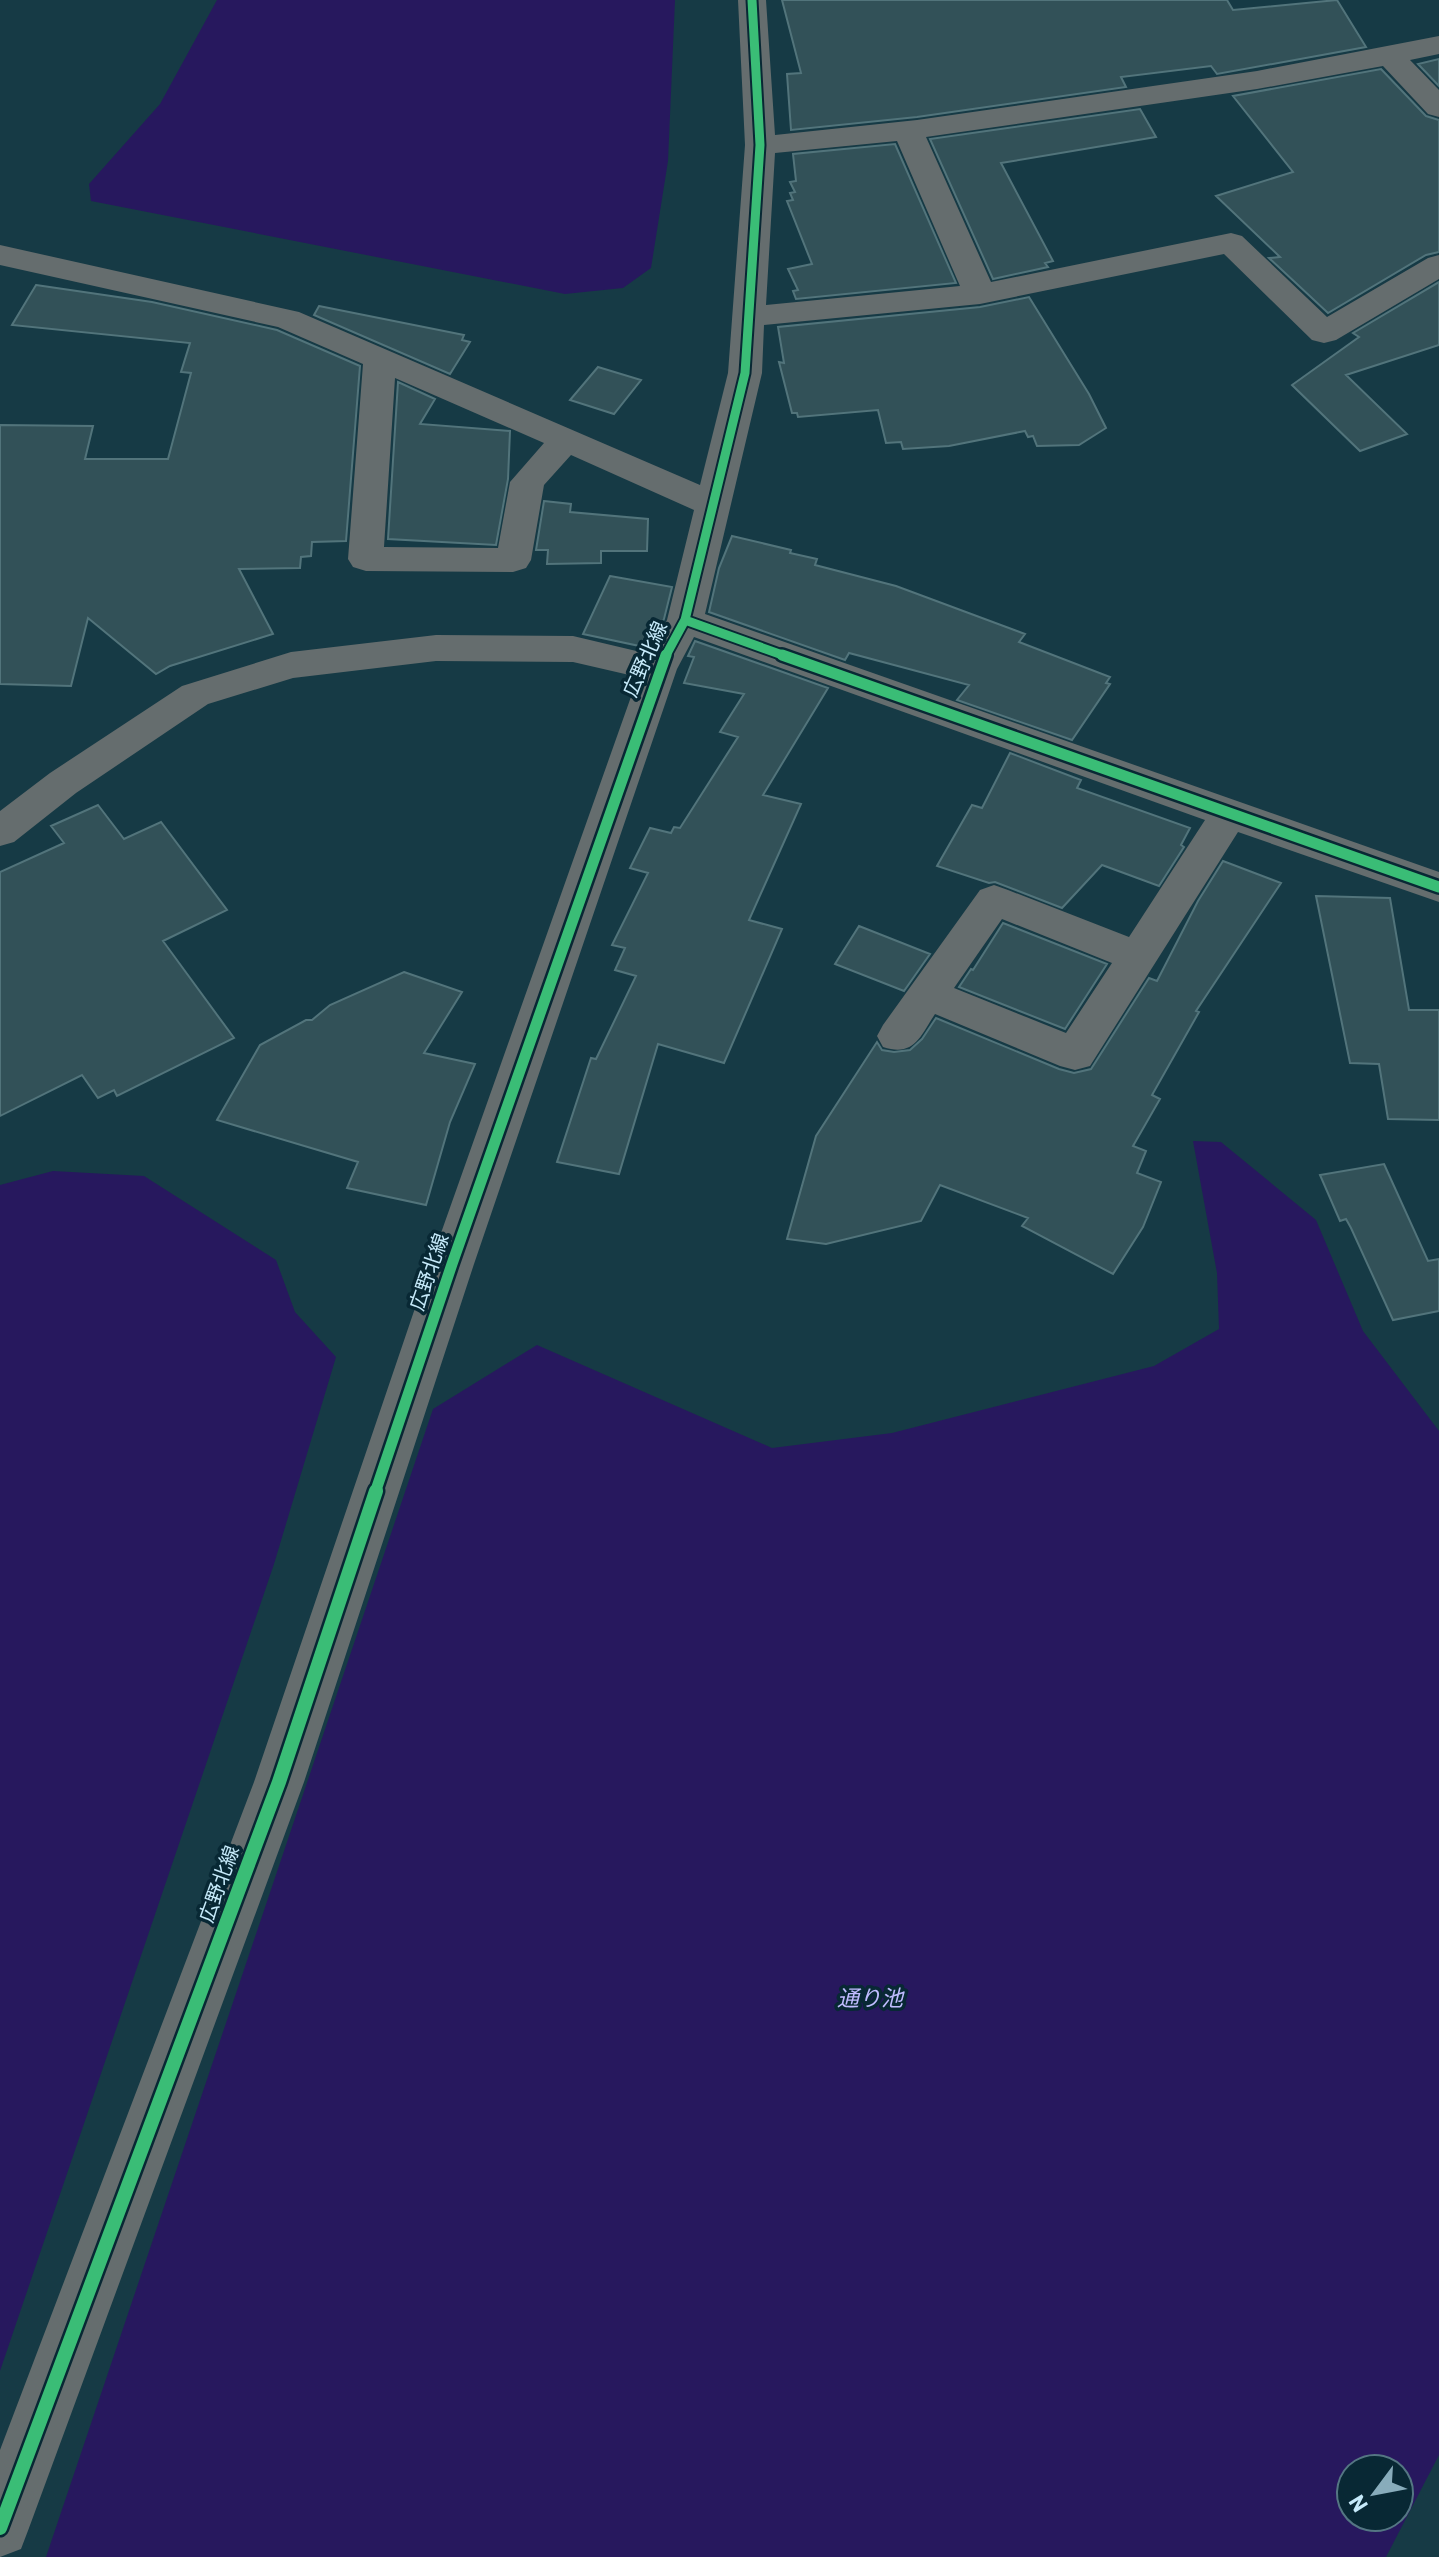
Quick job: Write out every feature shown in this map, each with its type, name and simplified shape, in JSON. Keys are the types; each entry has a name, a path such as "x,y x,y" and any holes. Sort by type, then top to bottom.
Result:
{"street":[{"name":"広野北線","path":"0,2528 279,1782 452,1264 659,669 685,620 745,373 760,145 752,0"},
{"path":"760,145 908,130 1205,87 1391,57 1439,45"},
{"path":"1391,57 1439,108"},
{"path":"908,130 980,294"},
{"path":"748,317 980,294 1231,243 1324,333 1439,265"},
{"path":"0,255 288,319 715,505"},
{"path":"380,357 366,559 513,560 527,482 566,440"},
{"path":"685,620 1439,887"},
{"path":"0,832 63,783 195,695 291,665 436,648 573,649 659,669"},
{"path":"927,994 1075,1054 1229,814"},
{"path":"898,1036 994,900 1138,957"}],"water":[{"path":"217,0 675,0 668,161 651,268 623,288 565,294 91,201 89,184 160,104"},
{"name":"通り池","path":"1193,1141 1221,1142 1316,1220 1363,1331 1439,1431 1439,2455 1415,2501 1415,2453 1335,2453 1335,2533 1398,2533 1386,2557 46,2557 433,1409 537,1345 772,1448 892,1433 1154,1366 1219,1329 1217,1273"},
{"path":"53,1171 144,1176 276,1260 295,1312 336,1357 274,1564 0,2371 0,1185"}],"building":[{"path":"782,0 1227,0 1233,10 1337,0 1366,47 1217,74 1211,66 1121,77 1126,87 917,117 791,130 787,74 801,73"},
{"path":"1439,59 1439,86 1418,64"},
{"path":"1381,69 1426,116 1439,120 1439,252 1426,255 1328,313 1269,258 1280,257 1216,196 1293,172 1233,96"},
{"path":"1140,109 1156,137 1001,163 1053,261 1045,263 1048,267 993,279 930,139"},
{"path":"895,144 956,283 796,299 793,291 798,290 788,269 812,264 787,201 793,200 790,193 795,192 790,182 796,181 793,154"},
{"path":"1439,282 1439,345 1346,375 1407,434 1360,451 1292,385 1359,337 1353,333"},
{"path":"36,285 152,302 277,330 360,366 346,541 312,542 311,556 301,557 300,568 239,569 273,634 170,666 156,674 88,618 71,686 0,684 0,425 93,426 85,459 168,459 191,373 181,372 190,343 12,325"},
{"path":"1029,297 1089,394 1106,428 1079,445 1037,446 1033,436 1028,437 1025,431 949,446 903,449 901,442 886,443 878,410 798,417 797,413 792,413 779,362 784,363 778,327 980,307"},
{"path":"319,306 464,335 462,340 470,342 450,374 314,315"},
{"path":"598,367 641,380 614,414 570,400"},
{"path":"398,382 435,399 420,424 510,431 508,479 496,545 388,539"},
{"path":"544,501 571,504 570,512 648,519 647,551 601,551 601,563 547,564 548,550 536,550"},
{"path":"732,536 791,550 790,553 817,559 815,565 896,586 1025,634 1019,642 1110,677 1106,683 1110,684 1072,740 957,700 969,685 849,653 845,660 709,612 719,568"},
{"path":"610,576 672,587 664,619 649,648 583,634"},
{"path":"695,641 828,688 763,795 801,804 749,920 782,929 724,1063 658,1044 619,1174 557,1162 591,1058 596,1059 636,976 615,970 625,948 612,945 648,873 630,868 650,828 671,833 674,827 680,828 738,737 720,732 744,694 684,683 694,657 688,656"},
{"path":"1010,753 1081,780 1077,788 1190,828 1181,845 1184,847 1159,886 1102,865 1062,908 995,882 989,883 937,866 972,805 982,808"},
{"path":"98,805 124,839 161,822 227,910 163,941 234,1038 117,1096 114,1090 98,1098 82,1075 0,1116 0,872 64,843 51,826"},
{"path":"1223,861 1281,883 1196,1011 1199,1012 1152,1095 1160,1099 1133,1146 1146,1151 1137,1173 1161,1182 1143,1227 1113,1274 1022,1226 1028,1218 940,1185 921,1221 826,1244 787,1239 816,1136 877,1042 882,1050 910,1050 936,1018 1059,1069 1074,1073 1091,1069 1149,978 1157,981 1198,901"},
{"path":"1316,896 1390,898 1409,1010 1439,1010 1439,1120 1388,1119 1379,1064 1350,1063"},
{"path":"1003,923 1107,964 1065,1029 959,987"},
{"path":"859,926 930,954 904,991 835,964"},
{"path":"404,972 462,992 424,1053 475,1064 450,1122 426,1205 347,1188 358,1162 217,1120 260,1045 306,1020 312,1020 330,1005"},
{"path":"1384,1164 1428,1261 1439,1259 1439,1311 1393,1320 1351,1228 1346,1219 1340,1221 1320,1175"}],"cycle path":[{"path":"0,2528 279,1782 452,1264 659,669 685,620 745,373 760,145 752,0"},
{"path":"685,620 1439,887"}]}
